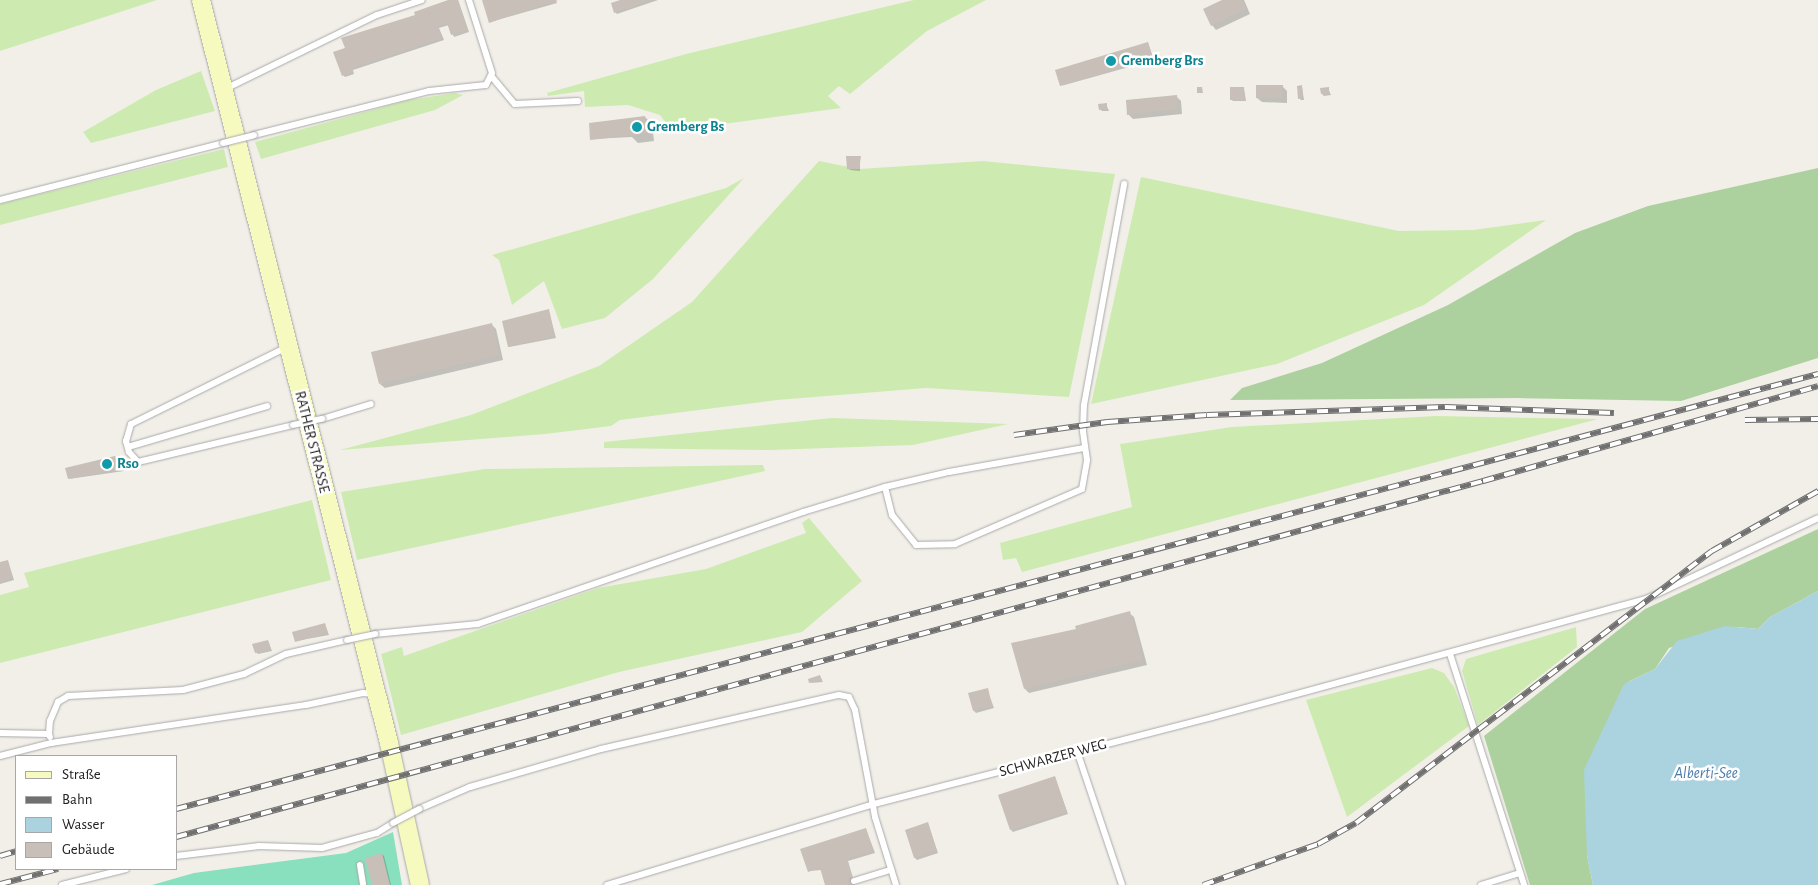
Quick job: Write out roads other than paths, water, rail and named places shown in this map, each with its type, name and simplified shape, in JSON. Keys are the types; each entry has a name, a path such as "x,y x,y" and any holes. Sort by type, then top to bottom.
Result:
{"street":[{"name":"RATHER STRASSE","path":"201,0 222,90 400,790 420,885"}],"lane":[{"path":"222,90 377,15 422,0"},
{"path":"469,0 492,77 515,104 578,101"},
{"path":"0,200 429,91 486,85 492,77"},
{"path":"885,487 892,515 916,545 955,544 1082,489 1087,460 1084,448 1084,405 1124,184"},
{"path":"287,347 131,424 126,431 128,447 138,462 322,419 371,404"},
{"path":"128,447 267,406"},
{"path":"51,743 49,734 50,721 58,702 68,696 183,690 244,674 286,654 347,640 376,634 478,624 803,512 885,487 949,472 1084,448"},
{"name":"SCHWARZER WEG","path":"607,885 874,804 1450,654 1644,600 1818,518"},
{"path":"1450,654 1524,885"},
{"path":"0,756 51,743 306,706 363,692 375,694"},
{"path":"178,856 259,846 322,848 377,834 419,809 470,787 601,749 839,695 848,697 856,710 874,804 896,885"},
{"path":"0,733 49,734"},
{"path":"1077,751 1122,885"},
{"path":"360,865 363,885"},
{"path":"62,885 122,870"},
{"path":"854,881 891,870"},
{"path":"1481,885 1520,873"}],"water":[{"name":"Alberti-See","path":"1818,591 1818,885 1593,885 1587,855 1584,770 1624,684 1655,669 1677,641 1725,626 1758,629 1770,617"}],"railway":[{"path":"178,808 1818,374"},
{"path":"178,836 1483,481 1818,386"},
{"path":"1014,435 1107,422 1207,415 1445,407 1614,413"},
{"path":"1745,420 1818,419"},
{"path":"1203,885 1318,844 1356,823 1712,551 1818,491"},
{"path":"0,856 15,851"},
{"path":"0,884 54,870"}],"place":[{"name":"Gremberg Brs","path":"1111,61"},
{"name":"Gremberg Bs","path":"637,127"},
{"name":"Rso","path":"107,464"}]}
